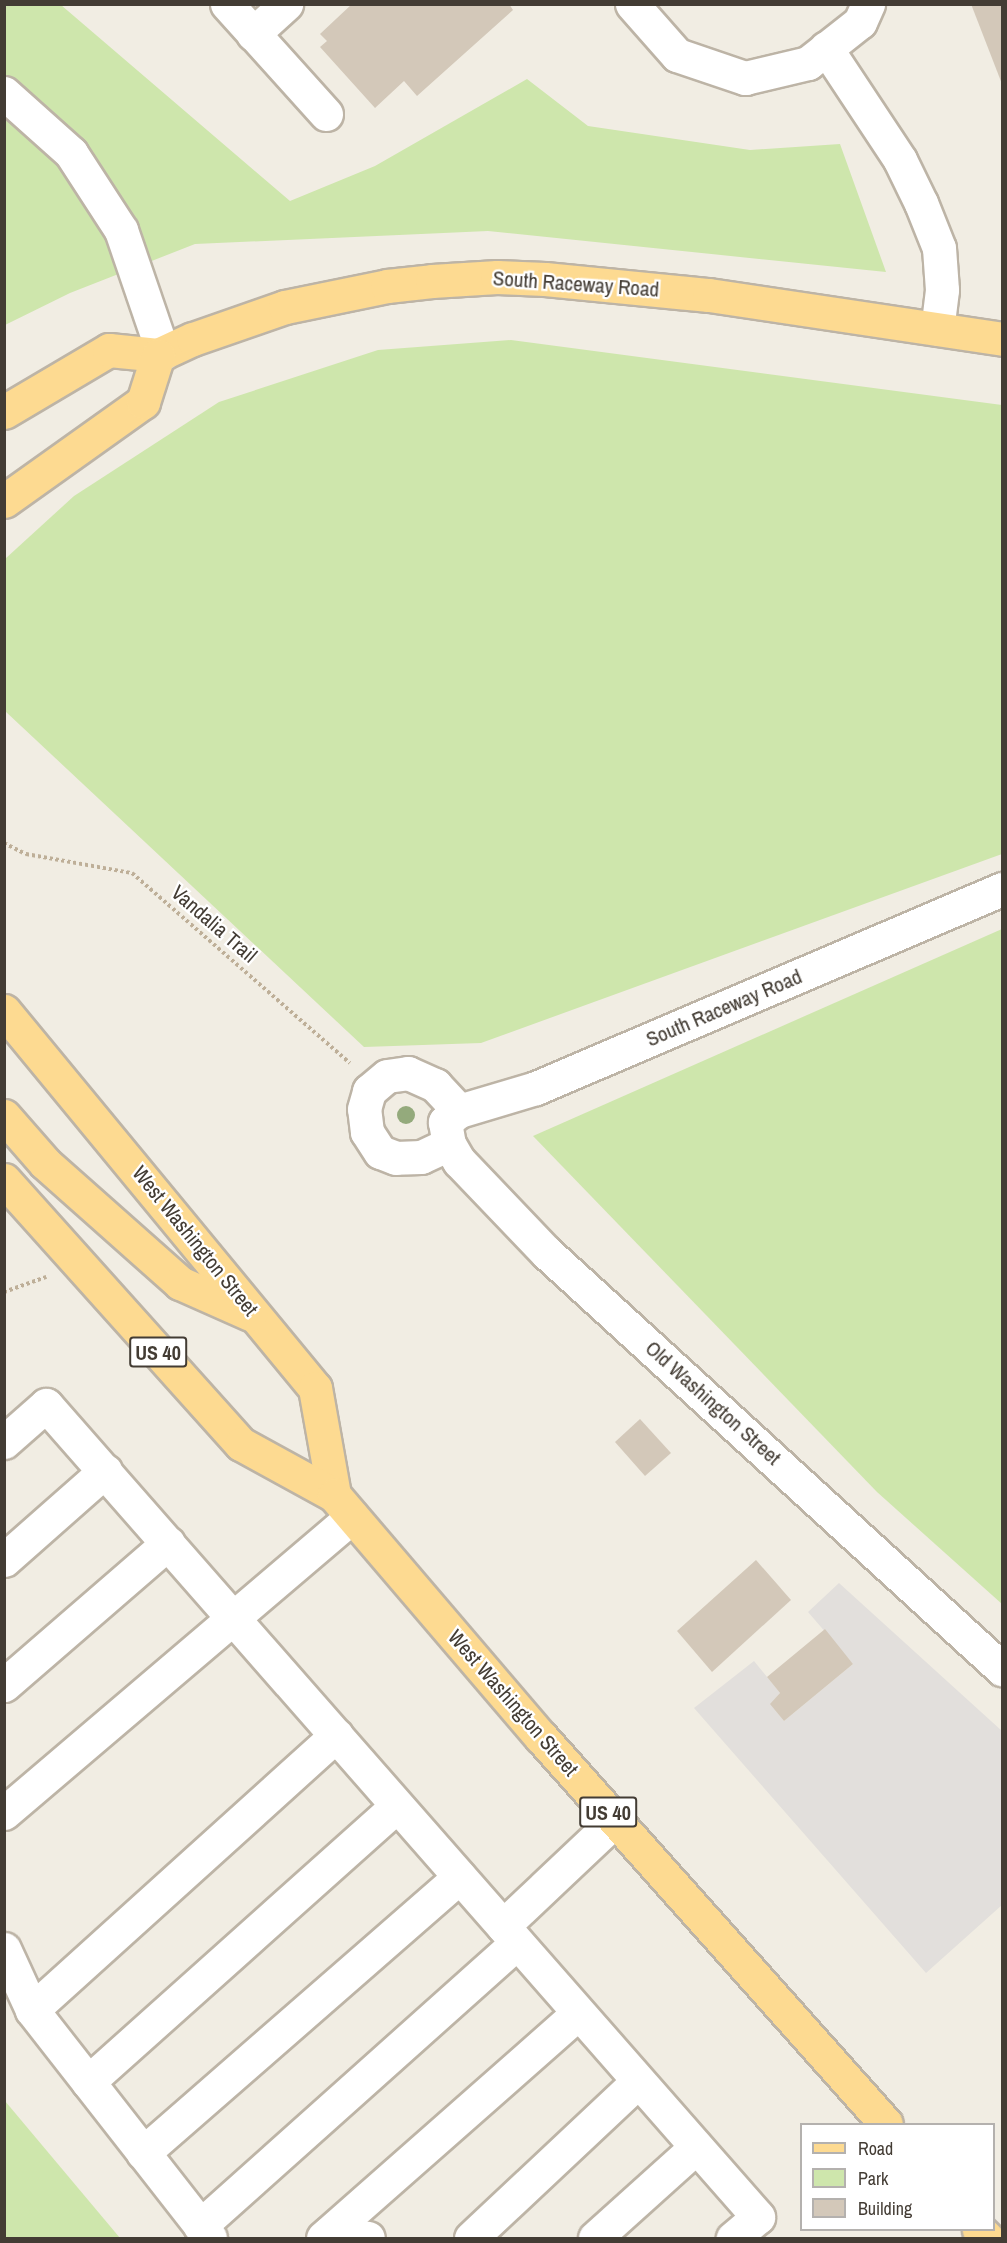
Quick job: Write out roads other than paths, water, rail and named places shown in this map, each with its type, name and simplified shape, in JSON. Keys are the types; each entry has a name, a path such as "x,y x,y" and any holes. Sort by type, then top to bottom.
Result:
{"main road":[{"name":"South Raceway Road","path":"161,354 193,339 285,307 387,286 497,277 709,295 1002,339"},
{"path":"4,412 109,350 161,354 143,402 4,501"},
{"name":"West Washington Street","path":"4,1011 119,1147 315,1388 343,1506"},
{"path":"4,1116 45,1163 180,1283 255,1316"},
{"name":"West Washington Street","path":"4,1180 241,1444 343,1506 615,1820 885,2123"}],"street":[{"path":"227,4 326,114"},
{"path":"253,34 286,4"},
{"path":"632,4 677,55 745,78 808,63 860,22 868,4"},
{"path":"826,48 900,160 939,248 942,290 937,329"},
{"path":"4,93 71,153 122,230 161,354"},
{"name":"South Raceway Road","path":"451,1126 1002,889"},
{"path":"408,1073 435,1085 451,1126 421,1157 396,1158 380,1152 367,1132 364,1108 369,1090 387,1076 408,1073"},
{"name":"Old Washington Street","path":"451,1126 459,1161 548,1252 1002,1669"},
{"path":"4,1442 46,1405 758,2217 734,2238"},
{"path":"4,1560 105,1471"},
{"path":"4,1813 233,1618 343,1506"},
{"path":"4,1685 168,1543"},
{"path":"32,2010 336,1735"},
{"path":"88,2082 397,1806"},
{"path":"4,1949 32,2010 205,2232 510,1935 615,1820"},
{"path":"143,2153 459,1877"},
{"path":"326,2236 578,2013"},
{"path":"471,2238 638,2081"},
{"path":"595,2238 696,2146"},
{"path":"326,2236 368,2238"}]}
